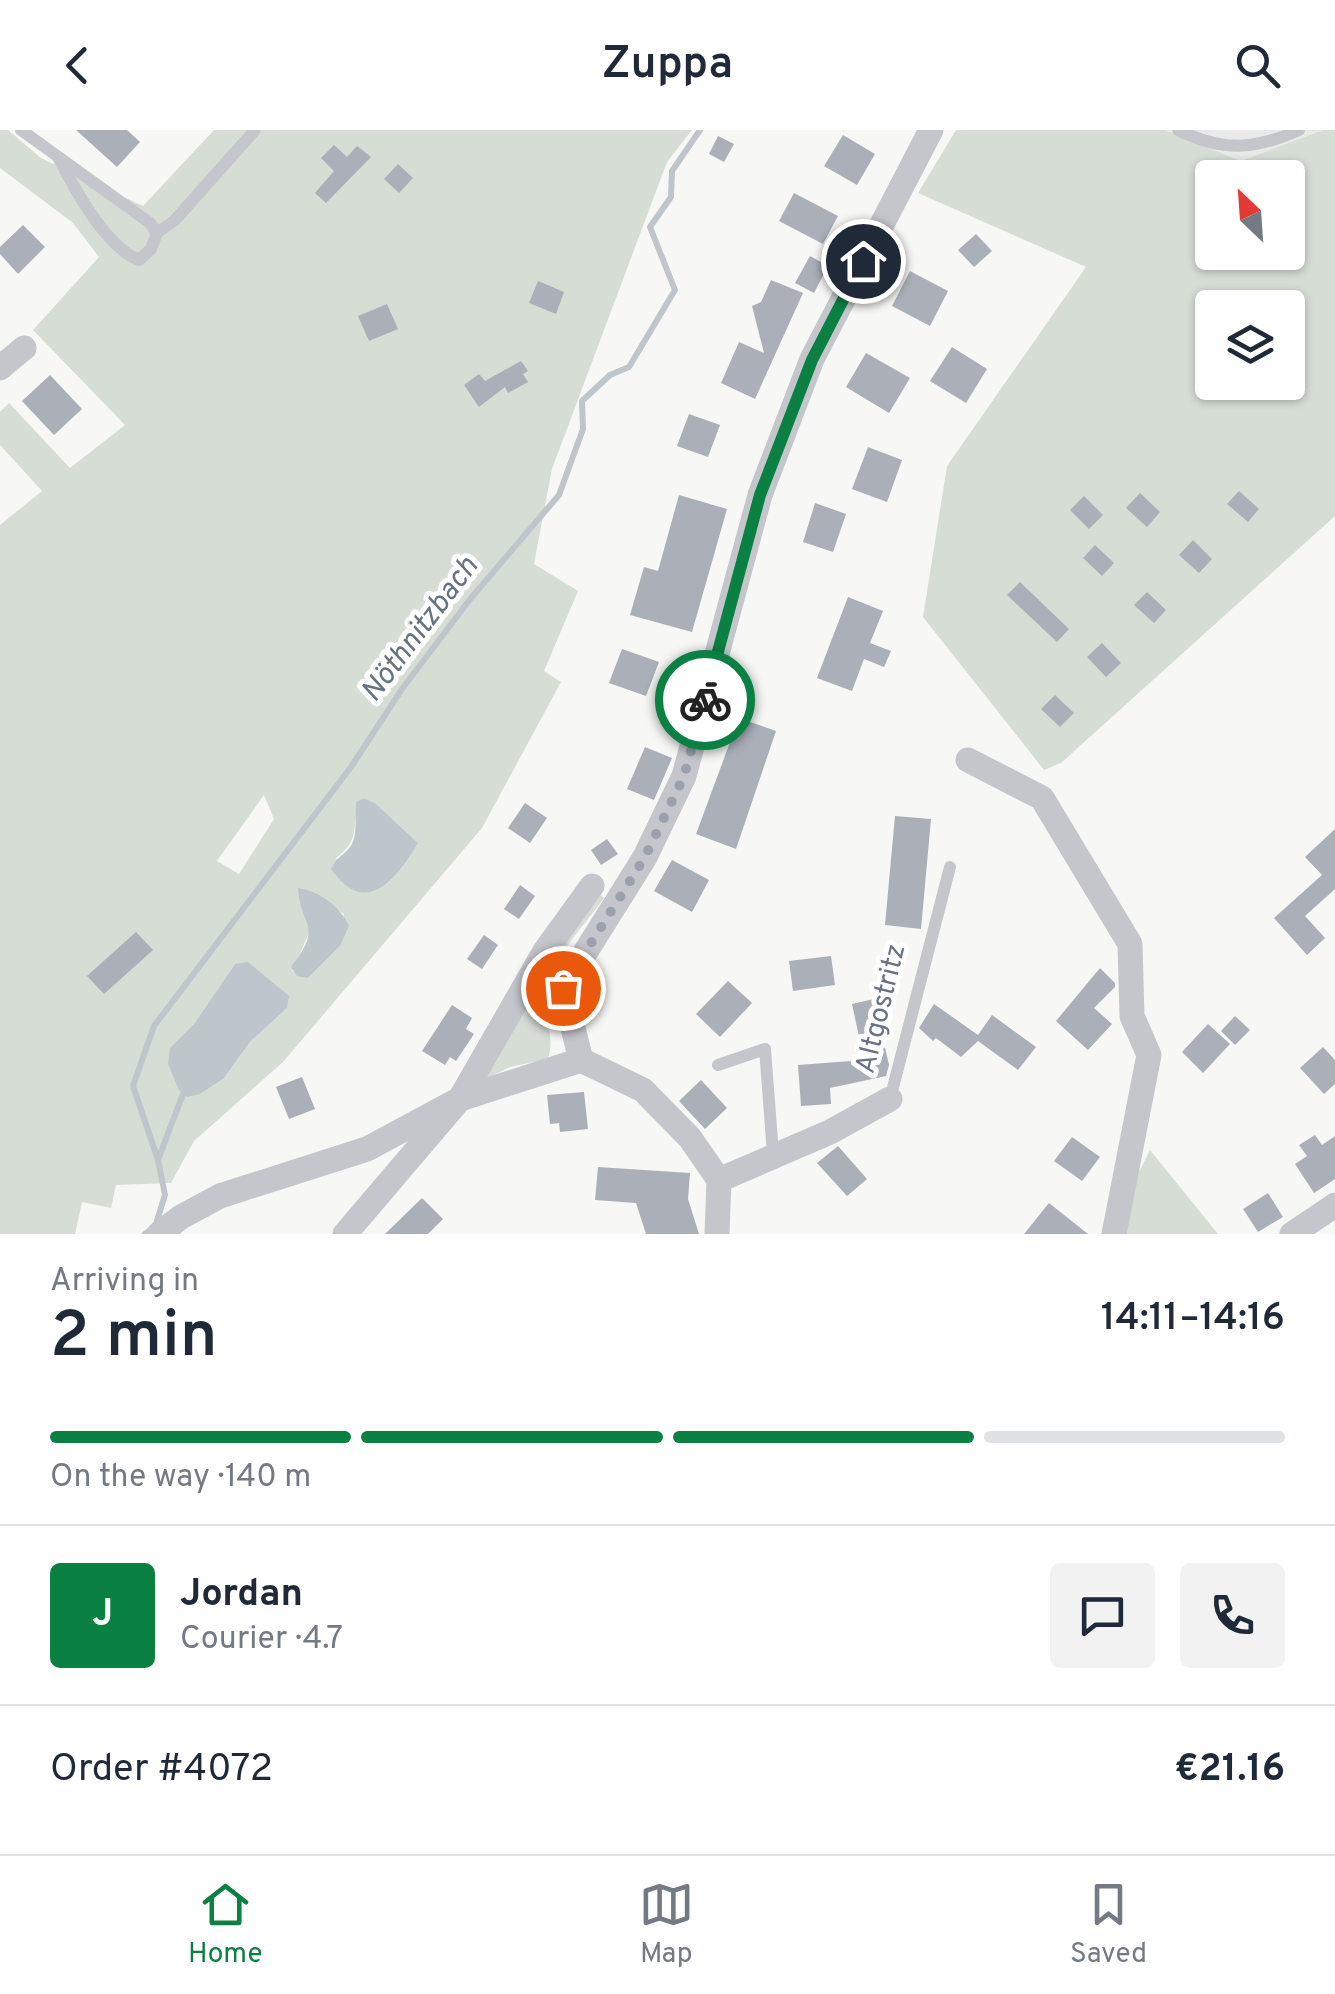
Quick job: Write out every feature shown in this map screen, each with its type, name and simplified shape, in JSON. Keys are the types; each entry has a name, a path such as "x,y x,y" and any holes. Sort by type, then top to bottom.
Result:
{"street":[{"path":"581,1060 563,988 645,857 684,776 760,495 812,360 931,130"},
{"path":"0,368 24,348"},
{"path":"968,760 1042,798 1130,944 1132,1016 1149,1055 1114,1234"},
{"path":"345,1234 460,1099 546,951 592,886"},
{"path":"159,1234 220,1196 367,1149 460,1099 581,1060 643,1090 690,1138 719,1180 717,1234"},
{"name":"Altgostritz","path":"719,1180 830,1132 890,1099"},
{"path":"1292,1234 1335,1205"}],"lane":[{"path":"20,130 128,205 157,233"},
{"path":"59,159 71,182 126,255 139,260 157,233 174,220 255,130"},
{"path":"1178,130 1200,141 1238,148 1268,144 1299,130"},
{"name":"Altgostritz","path":"890,1099 950,866"},
{"path":"718,1065 765,1049 773,1154"}],"shaded area":[{"path":"0,130 8,130 41,158 143,206 214,130 692,130 667,162 552,469 534,564 578,591 544,671 561,682 482,828 283,1062 194,1141 171,1183 116,1185 111,1208 82,1202 75,1234 0,1234 0,525 42,491 0,445 0,412 9,403 70,468 125,425 33,330 99,257 73,223 0,168","holes":["264,795 274,819 239,874 217,861","364,798 375,803 418,843 335,859 352,840 356,802","330,905 344,914 340,946 308,978 292,971 310,931 307,915","235,964 287,1008 250,1042 224,1078 170,1049 194,1024"]},
{"path":"956,130 1165,130 1239,160 1195,160 1195,270 1305,270 1305,160 1244,160 1323,130 1335,130 1335,516 1061,763 1044,770 923,617 947,466 1086,267 918,193"},
{"path":"1165,130 1323,130 1244,160"},
{"path":"364,798 375,803 418,843 390,880 368,892 344,884 331,869 352,844 356,802"},
{"path":"298,888 328,901 349,926 340,946 308,978 297,976 291,967 309,933"},
{"path":"601,895 604,898 562,954 549,979 545,999 548,1059 510,1067 481,1081 545,965"},
{"path":"248,962 289,996 287,1008 250,1042 224,1078 200,1094 187,1097 179,1090 168,1064 170,1048 194,1024 235,964"},
{"path":"1150,1150 1218,1234 1118,1234 1121,1207"}],"building":[{"path":"76,130 127,130 140,142 117,167"},
{"path":"843,135 875,154 857,185 824,166"},
{"path":"718,136 734,144 724,162 709,154"},
{"path":"334,145 347,157 357,146 371,157 326,203 315,193 334,171 321,158"},
{"path":"398,164 413,178 399,193 384,179"},
{"path":"794,193 838,216 823,244 779,221"},
{"path":"23,225 45,247 18,274 0,254 0,247"},
{"path":"976,234 992,251 974,267 958,250"},
{"path":"810,256 828,266 814,293 795,283"},
{"path":"910,271 948,291 930,326 892,306"},
{"path":"771,280 803,293 755,399 721,383 739,342 764,353 752,306 761,302"},
{"path":"538,281 564,292 556,314 529,303"},
{"path":"387,304 398,329 369,341 358,316"},
{"path":"952,347 987,369 966,403 930,381"},
{"path":"866,353 910,378 889,413 846,387"},
{"path":"521,361 528,371 523,374 528,382 508,393 505,387 479,407 464,385 479,374 485,381"},
{"path":"50,375 82,409 54,435 22,401"},
{"path":"689,414 720,425 708,457 677,446"},
{"path":"868,447 902,460 887,502 852,489"},
{"path":"1239,491 1259,509 1248,522 1227,504"},
{"path":"1140,493 1160,512 1147,527 1126,508"},
{"path":"679,495 727,509 692,632 630,615 644,567 658,571"},
{"path":"1084,496 1103,515 1089,529 1070,510"},
{"path":"815,503 846,514 833,552 803,542"},
{"path":"1193,540 1212,559 1199,573 1179,555"},
{"path":"1095,545 1114,563 1102,576 1083,558"},
{"path":"1020,582 1069,629 1057,642 1007,595"},
{"path":"1147,592 1166,610 1154,623 1134,605"},
{"path":"848,597 883,611 870,643 891,651 884,667 864,659 852,691 817,678"},
{"path":"1102,643 1121,663 1106,677 1087,657"},
{"path":"622,649 659,662 646,696 609,683"},
{"path":"1055,695 1074,713 1060,727 1041,709"},
{"path":"739,718 776,731 736,849 696,834"},
{"path":"645,747 672,758 654,800 627,789"},
{"path":"525,803 547,818 530,843 508,828"},
{"path":"895,816 931,819 921,929 885,925"},
{"path":"1335,829 1335,889 1305,916 1325,938 1307,955 1274,918 1322,875 1305,857"},
{"path":"607,839 618,854 601,865 591,850"},
{"path":"672,860 709,880 692,912 654,891"},
{"path":"520,885 535,896 519,919 504,909"},
{"path":"136,932 153,950 104,994 87,976"},
{"path":"484,935 498,945 482,969 467,959"},
{"path":"831,956 835,985 793,991 789,961"},
{"path":"1100,968 1115,987 1094,1008 1112,1024 1088,1050 1056,1021"},
{"path":"728,981 752,1003 720,1037 696,1014"},
{"path":"874,999 889,1065 886,1076 830,1088 831,1104 801,1106 798,1065 864,1060 852,1004"},
{"path":"934,1004 978,1035 992,1015 1036,1047 1018,1070 978,1041 961,1057 919,1028"},
{"path":"452,1005 472,1018 466,1029 474,1034 456,1061 450,1057 445,1065 422,1051"},
{"path":"1235,1016 1250,1030 1235,1045 1221,1031"},
{"path":"1208,1024 1230,1044 1203,1073 1182,1052"},
{"path":"1323,1047 1335,1060 1335,1084 1324,1094 1300,1068"},
{"path":"302,1077 315,1109 289,1119 276,1087"},
{"path":"701,1080 727,1108 705,1129 679,1101"},
{"path":"584,1092 588,1129 560,1132 559,1123 550,1124 547,1095"},
{"path":"1315,1135 1322,1145 1335,1136 1335,1179 1314,1193 1295,1164 1307,1156 1299,1145"},
{"path":"1072,1137 1100,1157 1082,1181 1054,1161"},
{"path":"838,1146 867,1179 847,1196 817,1163"},
{"path":"598,1167 690,1173 688,1199 699,1234 646,1234 636,1203 595,1200"},
{"path":"1268,1193 1283,1217 1258,1232 1243,1209"},
{"path":"422,1198 443,1219 428,1234 385,1234"},
{"path":"1049,1203 1088,1234 1024,1234"}],"waterway":[{"name":"Nöthnitzbach","path":"158,1160 133,1086 154,1026 351,767 402,689 471,598 559,495 583,429 582,401 610,375 629,367 675,290 650,227 671,197 672,171 700,130"},
{"name":"Nöthnitzbach","path":"145,1234 155,1227 165,1195 158,1160 183,1094"}],"way so far":[{"path":"563,988 645,857 684,776 705,700"}],"route":[{"path":"705,700 760,495 812,360 863,261"}]}
